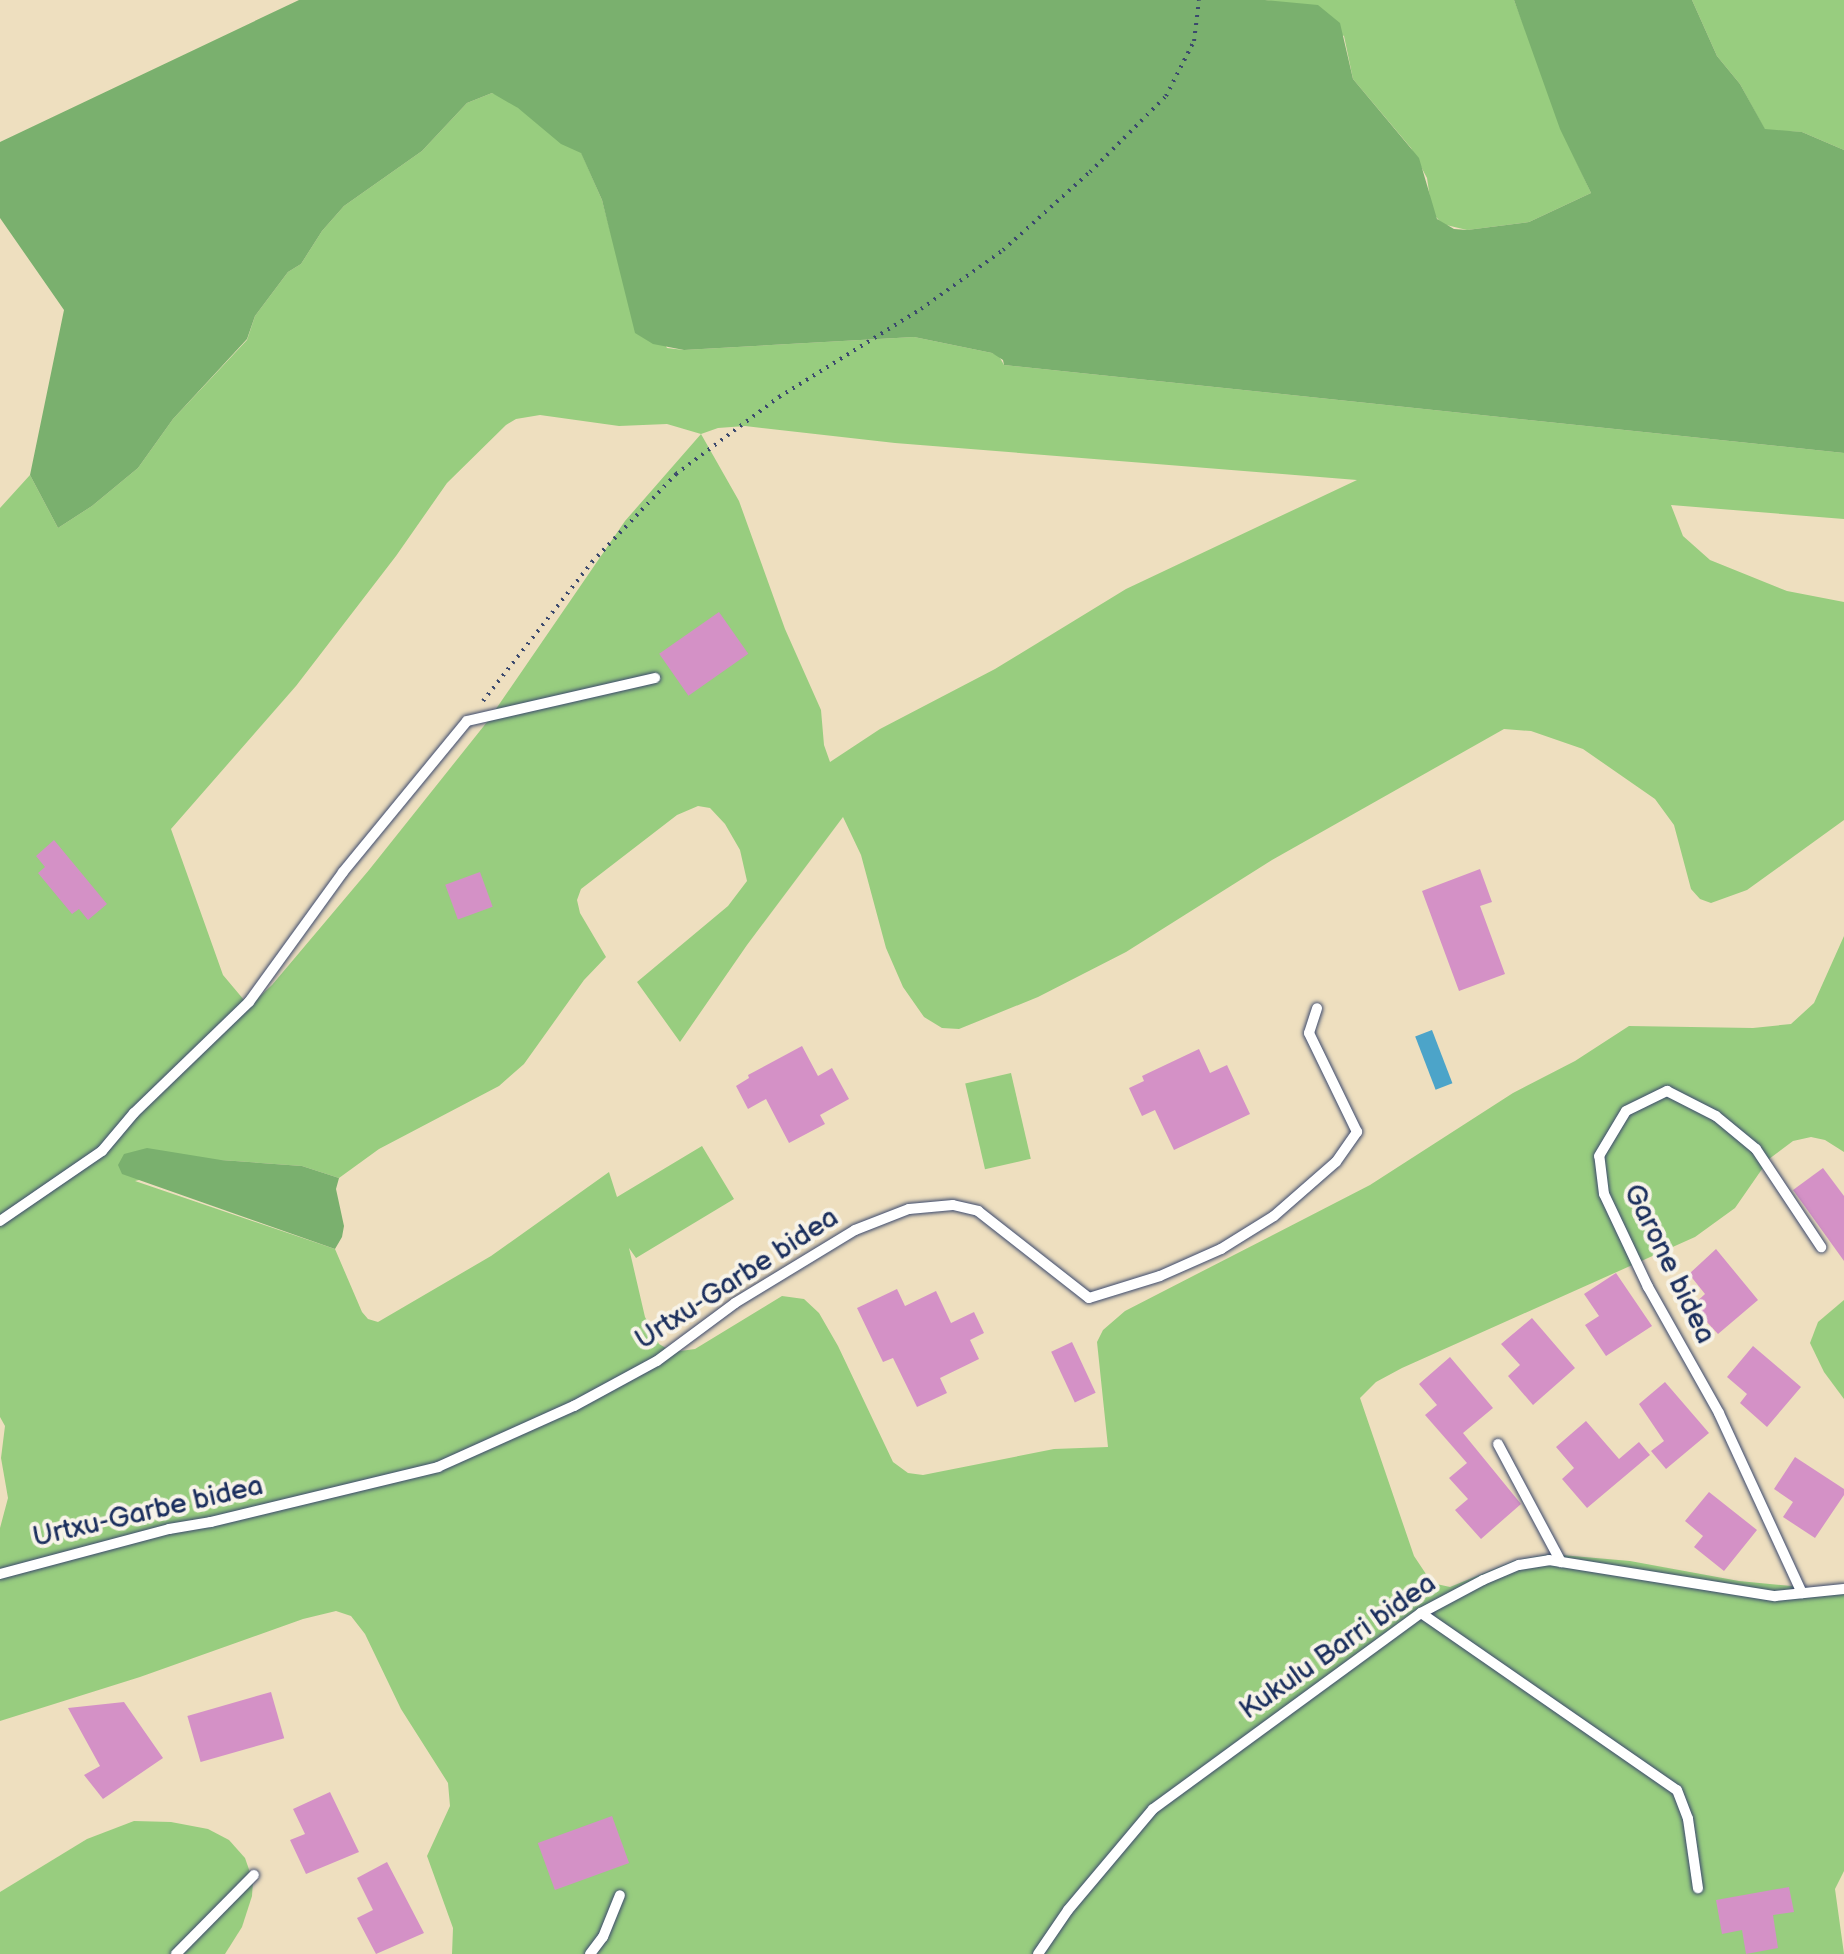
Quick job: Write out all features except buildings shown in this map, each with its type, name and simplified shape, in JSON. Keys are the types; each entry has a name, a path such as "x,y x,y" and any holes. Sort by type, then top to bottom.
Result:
{"lane":[{"path":"0,1221 102,1151 134,1113 249,1002 343,872 467,721 655,678"},
{"name":"Urtxu-Garbe bidea","path":"0,1574 169,1529 211,1522 438,1467 574,1406 657,1361 735,1303 855,1230 909,1209 953,1205 978,1211 1089,1298 1160,1276 1221,1249 1274,1216 1336,1162 1357,1132 1309,1033 1317,1008"},
{"name":"Garone bidea","path":"1802,1593 1719,1413 1648,1287 1604,1194 1599,1156 1626,1111 1667,1091 1716,1116 1756,1149 1821,1247"},
{"path":"1498,1444 1561,1562"},
{"name":"Kukulu Barri bidea","path":"1038,1954 1068,1910 1153,1809 1421,1613 1519,1565 1549,1560 1775,1596 1844,1589"},
{"path":"1421,1613 1677,1790 1688,1819 1698,1888"},
{"path":"176,1954 254,1875"},
{"path":"590,1954 603,1937 620,1895"}],"path":[{"path":"467,721 592,562 676,474 779,397 921,309 1003,250 1101,162 1166,96 1194,41 1199,0"}],"green space":[{"path":"299,0 1265,0 1318,5 1340,23 1353,79 1419,158 1437,219 1454,229 1467,230 1529,222 1591,193 1560,129 1514,0 1692,0 1717,56 1740,84 1765,129 1802,132 1844,150 1844,453 1004,365 1003,360 992,353 914,337 684,350 653,344 635,333 602,200 581,153 561,144 518,108 492,93 467,103 422,151 344,206 322,231 301,264 288,272 255,316 247,339 173,419 138,468 92,506 58,528 30,475 64,310 0,218 0,142"},
{"path":"1265,0 1514,0 1571,150 1591,193 1529,222 1467,230 1442,224 1432,212 1427,178 1411,148 1353,79 1344,36 1286,4"},
{"path":"1692,0 1844,0 1844,150 1802,132 1765,130 1740,84 1717,56"},
{"path":"492,93 503,97 581,152 602,200 618,260 667,348 684,350 914,337 992,353 999,356 1004,365 1844,453 1844,519 1671,505 1683,536 1710,560 1787,591 1844,602 1844,820 1747,890 1711,903 1700,899 1691,889 1674,825 1655,799 1583,749 1531,731 1504,729 1272,860 1126,952 1038,997 959,1029 942,1028 924,1017 903,987 886,948 861,855 843,817 747,945 680,1042 637,982 728,906 747,881 740,850 725,824 710,808 698,806 677,815 581,889 577,900 580,913 606,957 584,980 524,1064 499,1086 379,1149 339,1178 302,1166 221,1160 135,1181 335,1249 362,1312 368,1319 378,1322 491,1256 609,1172 617,1197 702,1146 734,1199 636,1258 629,1248 645,1317 659,1344 673,1352 695,1349 782,1296 804,1299 819,1313 838,1346 893,1462 908,1473 923,1475 1054,1449 1108,1447 1097,1342 1103,1330 1125,1311 1370,1185 1513,1093 1575,1061 1629,1026 1753,1028 1791,1024 1814,1003 1844,936 1844,1152 1825,1140 1811,1137 1793,1141 1769,1159 1735,1208 1695,1237 1402,1368 1376,1382 1360,1398 1414,1556 1432,1583 1450,1587 1516,1560 1550,1554 1630,1561 1739,1581 1844,1591 1844,1871 1835,1889 1844,1954 452,1954 453,1928 427,1856 450,1806 448,1783 401,1709 365,1634 351,1616 336,1611 303,1619 140,1677 0,1721 0,1528 8,1498 1,1458 5,1426 0,1417 0,508 30,475 58,528 92,506 138,468 173,419 247,340 255,316 288,272 301,264 322,231 344,206 422,151 467,103","holes":["540,415 619,426 667,424 701,434 625,521 487,722 272,985 259,997 244,1000 223,975 171,829 296,686 396,556 447,483 506,425 516,419","745,426 895,443 1357,480 1126,589 995,669 880,729 830,762 824,745 821,710 785,629 739,501 701,434 718,428"]},
{"path":"1011,1073 1031,1159 985,1169 965,1084"},
{"path":"147,1148 221,1160 302,1166 339,1178 336,1189 344,1226 342,1237 335,1249 122,1174 118,1165 124,1154"},
{"path":"1844,1300 1844,1399 1824,1372 1810,1343 1818,1322"},
{"path":"134,1821 171,1822 208,1829 229,1840 245,1858 253,1881 252,1896 242,1927 225,1954 0,1954 0,1892 87,1839"}],"water":[{"path":"1432,1030 1452,1083 1436,1090 1415,1036"}]}
